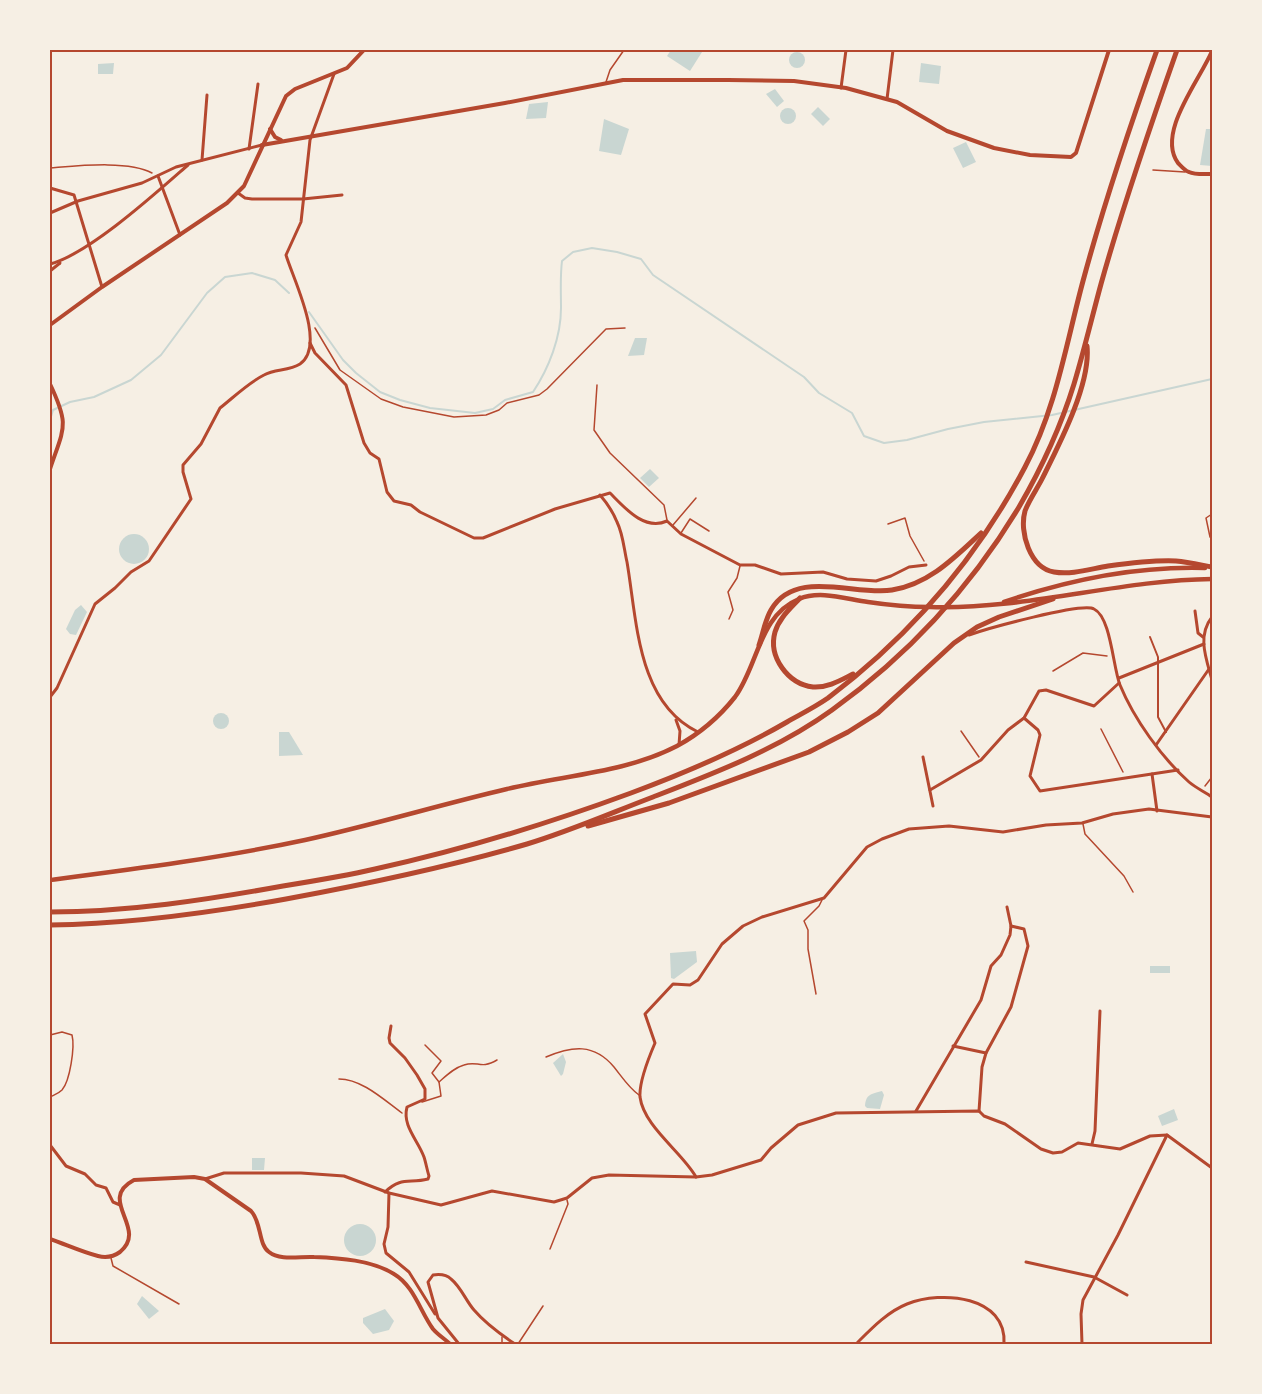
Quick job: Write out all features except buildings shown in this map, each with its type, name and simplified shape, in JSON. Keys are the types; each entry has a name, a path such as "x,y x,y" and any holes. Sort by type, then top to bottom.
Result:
{"highway":[{"path":"50,912 148,906 231,896 372,870 430,856 591,808 677,776 747,745 824,700 899,639 943,590 989,526 1027,464 1058,384 1083,280 1110,189 1157,50"},
{"path":"557,834 701,778 782,742 830,712 887,667 956,597 986,558 1028,491 1060,425 1087,340 1101,283 1146,141 1178,50"},
{"path":"1087,340 1089,361 1080,392 1025,512 1023,530 1027,546 1036,561 1050,572 1066,573 1110,566 1177,561 1212,568"},
{"path":"759,645 770,612 792,591 818,586 879,591 908,586 940,570 989,526"},
{"path":"800,598 786,614 774,634 775,655 785,673 803,684 825,686 863,669"},
{"path":"50,925 148,919 235,908 375,883 518,846 669,803 809,752 848,732 878,713 962,638 999,616 1053,599"}],"main road":[{"path":"996,604 1029,593 1086,580 1176,567 1212,568"},
{"path":"50,880 224,856 305,840 534,782 617,768 648,759 679,745 698,732 735,696 771,623 782,608 800,598 832,596 901,606 969,608 1053,599 1152,583 1212,579"}],"street":[{"path":"50,325 227,203 244,186 286,96 295,89 347,68 364,50"},
{"path":"841,88 846,50"},
{"path":"887,99 893,50"},
{"path":"50,213 78,201 189,164 282,140 505,103 623,80 783,81 841,88 887,99 947,131 994,148 1030,155 1071,157 1076,153 1109,50"},
{"path":"1212,51 1186,100 1171,135 1172,153 1180,165 1189,172 1212,174"},
{"path":"1207,63 1212,58"},
{"path":"334,74 310,140 302,222 286,255 304,305 310,343 315,353 346,384 364,443 370,453 379,459 387,492 394,501 411,505 420,512 474,538 483,538 555,509 610,493 627,510 649,524 658,525 667,521 681,534 740,565 755,565 781,574 823,572 847,579 876,580 909,567 926,565"},
{"path":"249,149 258,84"},
{"path":"202,160 207,95"},
{"path":"270,129 275,137 282,140"},
{"path":"50,271 90,244 189,164"},
{"path":"158,176 180,235"},
{"path":"50,188 74,195 78,201 102,287"},
{"path":"238,193 245,198 303,199 342,195"},
{"path":"50,264 63,261"},
{"path":"50,697 57,688 95,604 131,572 148,561 170,527 186,508 191,499 183,465 201,444 215,414 264,375 292,368 301,363 306,357 310,343"},
{"path":"50,384 63,413 64,429 50,469"},
{"path":"600,495 618,523 623,541 639,645 650,676 664,704 676,719 684,726 698,732"},
{"path":"962,638 994,627 1076,608 1091,607 1097,610 1107,627 1119,680 1134,712 1156,745 1190,783 1212,797"},
{"path":"1195,611 1198,633 1203,637"},
{"path":"1212,616 1203,637 1212,680"},
{"path":"1150,637 1158,657 1158,717 1166,732"},
{"path":"930,790 981,760 1008,730 1024,718 1039,692 1046,690 1094,706 1119,680 1204,644"},
{"path":"1156,745 1209,669"},
{"path":"1204,676 1212,680"},
{"path":"1024,718 1038,730 1040,735 1030,776 1037,790 1179,770"},
{"path":"676,719 680,731 679,745"},
{"path":"923,757 933,806"},
{"path":"1152,774 1157,811"},
{"path":"696,1178 691,1168 654,1127 640,1096 648,1060 655,1043 645,1014 673,984 690,985 698,980 722,944 743,926 762,917 824,898 867,847 909,829 949,826 1004,832 1046,825 1082,823 1113,814 1149,809 1212,817"},
{"path":"916,1111 981,1000 991,966 1001,955 1010,935 1011,926 1007,907"},
{"path":"979,1111 981,1067 1011,1007 1028,946 1024,929 1011,926"},
{"path":"1092,1145 1095,1131 1100,1011"},
{"path":"385,1192 400,1181 428,1179 424,1156 412,1136 405,1115 407,1107 425,1099 425,1089 405,1058 390,1043 392,1026"},
{"path":"953,1046 986,1053"},
{"path":"205,1179 224,1173 301,1173 344,1176 385,1192 441,1206 492,1191 554,1202 567,1198 592,1178 609,1175 696,1178 761,1160 771,1148 798,1125 812,1119 836,1113 916,1111 979,1111 984,1116 1005,1124 1041,1149 1053,1153 1062,1152 1078,1143 1120,1149 1150,1136 1167,1135 1212,1168"},
{"path":"1082,1344 1083,1300 1167,1135"},
{"path":"50,1145 66,1166 85,1174 96,1185 106,1188 113,1202 120,1205"},
{"path":"50,1239 99,1256 110,1257 124,1248 129,1239 129,1229 120,1205 120,1193 125,1185 134,1180 194,1176 205,1179 257,1218 262,1243 269,1253 281,1257 345,1260 370,1264 392,1272 402,1280 434,1330 450,1344"},
{"path":"389,1193 388,1227 384,1244 386,1253 409,1272 438,1318 459,1344"},
{"path":"1026,1262 1094,1277 1127,1295"},
{"path":"438,1318 428,1282 433,1275 440,1274 456,1283 472,1309 489,1327 516,1344"},
{"path":"856,1344 881,1320 907,1304 931,1298 949,1297 985,1306 997,1316 1004,1328 1004,1344"}],"lane":[{"path":"606,83 610,70 624,50"},
{"path":"1153,170 1189,172"},
{"path":"597,385 594,430 610,453 664,505 667,521"},
{"path":"673,526 696,498"},
{"path":"1212,514 1206,518 1212,539"},
{"path":"681,534 690,519 709,531"},
{"path":"729,619 733,610 728,592 737,578 740,565"},
{"path":"1082,823 1085,834 1124,876 1133,892"},
{"path":"816,994 808,949 808,930 804,921 824,898"},
{"path":"50,1035 66,1032 72,1035 74,1051 65,1085 57,1094 50,1097"},
{"path":"422,1102 441,1096 439,1082 432,1073 441,1061 425,1044"},
{"path":"546,1057 571,1048 593,1051 612,1064 640,1096"},
{"path":"439,1082 451,1071 464,1065 488,1065 497,1060"},
{"path":"550,1249 568,1204 567,1198"},
{"path":"110,1257 113,1266 179,1304"},
{"path":"516,1344 543,1306"},
{"path":"502,1336 502,1344"}],"path":[{"path":"50,168 88,165 131,167 146,170 158,176"},
{"path":"307,323 315,328 324,339 340,370 381,399 402,407 454,417 486,415 499,410 507,403 539,394 547,389 606,329 626,328"},
{"path":"888,524 905,518 910,536 926,565"},
{"path":"1053,671 1083,653 1114,657"},
{"path":"1101,729 1126,778"},
{"path":"961,731 981,760"},
{"path":"1202,790 1212,777"},
{"path":"339,1079 363,1086 405,1115"}],"shaded area":[{"path":"671,50 702,52 690,71 667,56"},
{"path":"797,52 805,60 797,68 789,60"},
{"path":"114,63 113,74 98,74 98,64"},
{"path":"921,63 941,66 939,84 919,82"},
{"path":"775,89 784,101 777,107 766,94"},
{"path":"548,102 546,118 526,119 529,104"},
{"path":"818,107 830,119 823,126 811,114"},
{"path":"788,108 794,110 796,116 794,122 788,124 782,122 780,116 782,110"},
{"path":"604,119 629,129 621,155 599,151"},
{"path":"1206,129 1212,129 1212,166 1200,165"},
{"path":"966,142 976,162 963,168 953,148"},
{"path":"635,338 647,338 644,355 628,356"},
{"path":"650,469 659,478 649,487 640,478"},
{"path":"134,534 145,538 149,549 145,560 134,564 123,560 119,549 123,538"},
{"path":"81,605 87,612 76,635 70,634 66,629 75,610"},
{"path":"221,713 227,715 229,721 227,727 221,729 215,727 213,721 215,715"},
{"path":"279,732 289,732 303,755 279,756"},
{"path":"696,951 697,962 674,979 671,978 670,953"},
{"path":"1150,966 1170,966 1170,973 1150,973"},
{"path":"563,1054 566,1062 561,1076 553,1063"},
{"path":"882,1091 884,1095 880,1109 865,1106 870,1095"},
{"path":"1174,1109 1178,1120 1162,1126 1158,1116"},
{"path":"252,1158 265,1158 264,1170 252,1170"},
{"path":"360,1224 371,1229 376,1240 371,1251 360,1256 349,1251 344,1240 349,1229"},
{"path":"142,1296 159,1311 149,1319 137,1304"},
{"path":"385,1309 394,1321 389,1330 373,1334 363,1323 363,1318"}],"waterway":[{"path":"309,312 343,360 380,392 430,408 475,413 493,409 505,400 533,392 549,363 559,330 562,261 573,252 592,248 641,259 653,275 804,377 819,393 852,413 864,436 884,443 984,422 1052,415 1212,379"},
{"path":"50,420 53,410 70,402 94,397 131,380 161,355 207,293 225,277 252,273 275,280 289,293"}]}
